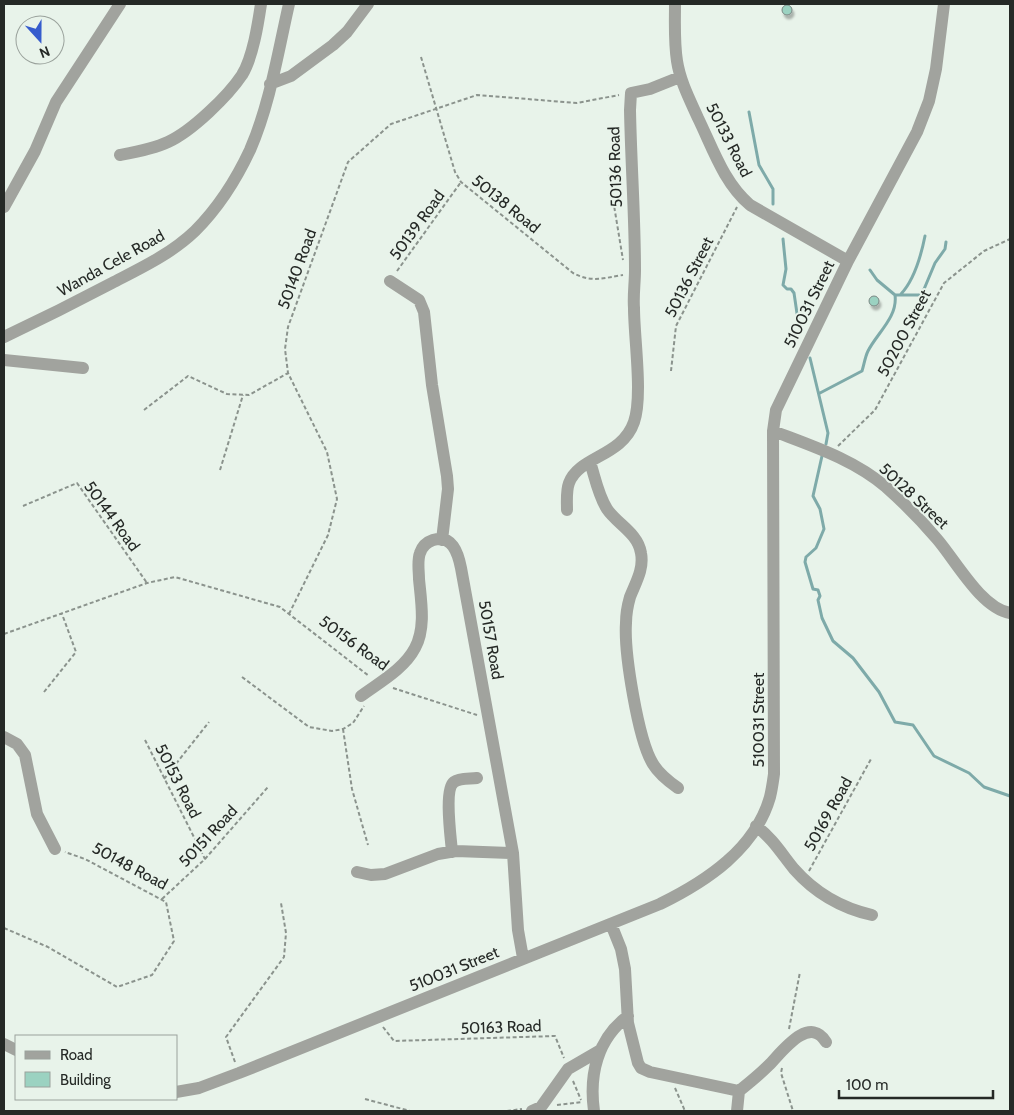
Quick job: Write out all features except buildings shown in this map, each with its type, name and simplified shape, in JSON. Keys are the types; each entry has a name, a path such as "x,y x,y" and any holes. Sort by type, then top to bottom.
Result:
{"street":[{"path":"4,207 35,151 56,102 120,4"},
{"path":"120,155 153,148 182,134 230,89 243,74 250,56 261,4"},
{"name":"Wanda Cele Road","path":"4,337 149,264 194,232 220,201 239,173 256,132 270,84 289,4"},
{"path":"270,84 291,76 337,41 347,32 368,4"},
{"name":"50133 Road","path":"675,4 675,41 680,77 720,166 730,182 742,198 759,211 848,261"},
{"name":"510031 Street","path":"178,1092 199,1088 239,1073 660,904 690,890 719,869 740,848 756,826 770,796 774,774 773,431 776,410 848,261 917,132 930,101 936,70 944,4"},
{"path":"631,93 650,89 680,77"},
{"name":"50136 Road","path":"567,510 568,484 577,471 618,445 634,423 638,393 634,292 631,93"},
{"path":"364,697 378,683 404,663 416,647 422,620 418,559 424,545 432,540 442,540 448,489 432,385 424,312 419,300 390,282"},
{"path":"4,360 83,368"},
{"name":"50128 Street","path":"773,431 831,453 862,470 885,486 926,526 983,599 998,610 1010,614"},
{"path":"590,462 605,507 634,536 641,551 640,572 630,599 626,623 627,653 632,689 640,730 648,756 659,773 678,788"},
{"name":"50157 Road","path":"442,540 448,541 458,552 489,719"},
{"path":"489,719 513,853 518,930 522,958"},
{"path":"4,737 17,744 25,755 37,814 55,849"},
{"path":"452,852 450,787 457,781 477,778"},
{"path":"756,826 769,836 795,870 834,903 872,915"},
{"path":"357,872 371,875 385,874 452,852 513,853"},
{"path":"611,924 621,949 626,969 631,1040 641,1068 650,1072 740,1091"},
{"path":"589,1109 599,1051 613,1030 628,1016"},
{"path":"737,1111 740,1091 799,1036 813,1032 819,1034 826,1042"},
{"path":"532,1111 541,1107 568,1070 599,1051"}],"path":[{"name":"50138 Road","path":"421,58 455,172 472,193 584,279 594,280 625,275"},
{"name":"50140 Road","path":"289,614 328,535 337,499 327,452 288,373 285,349 288,328 348,162 392,124 477,96 577,103 631,93"},
{"path":"609,175 624,266"},
{"name":"50139 Road","path":"390,282 462,182"},
{"name":"50136 Street","path":"671,371 676,326 742,198"},
{"name":"50200 Street","path":"831,453 876,410 944,283 984,251 1010,239"},
{"path":"144,410 188,376 226,394 243,395 249,394 288,373"},
{"path":"220,470 243,395"},
{"name":"50144 Road","path":"23,506 77,483 147,583"},
{"name":"50156 Road","path":"4,634 147,583 175,578 280,607 378,683 489,719"},
{"path":"44,692 76,652 62,614"},
{"path":"242,677 310,727 332,731 343,729 353,723 364,697"},
{"path":"164,779 209,722"},
{"path":"343,729 352,789 368,845"},
{"name":"50153 Road","path":"145,740 205,858"},
{"name":"50169 Road","path":"805,879 871,759"},
{"name":"50151 Road","path":"162,900 205,858 268,787"},
{"name":"50148 Road","path":"4,928 48,948 117,987 152,975 174,941 166,902 85,858 55,849"},
{"path":"239,1073 226,1037 284,957 286,933 281,903"},
{"name":"50163 Road","path":"377,1019 394,1041 555,1036 568,1070 589,1109"},
{"path":"365,1099 410,1111"}],"waterway":[{"path":"749,112 759,165 773,189 773,204"},
{"path":"901,294 914,274 925,236"},
{"path":"783,239 786,269 783,285 794,293 799,327"},
{"path":"895,295 922,294 935,263 945,249 946,242"},
{"path":"820,393 862,371 868,351 890,318 895,303 895,295 877,280 870,270"},
{"path":"810,358 828,433 826,444"},
{"path":"822,456 813,496 820,509 824,529 816,548 806,557 805,562 813,589 818,590 822,618 833,641 853,658 879,692 895,722 913,725 934,756 969,773 984,787 1010,796"}]}
